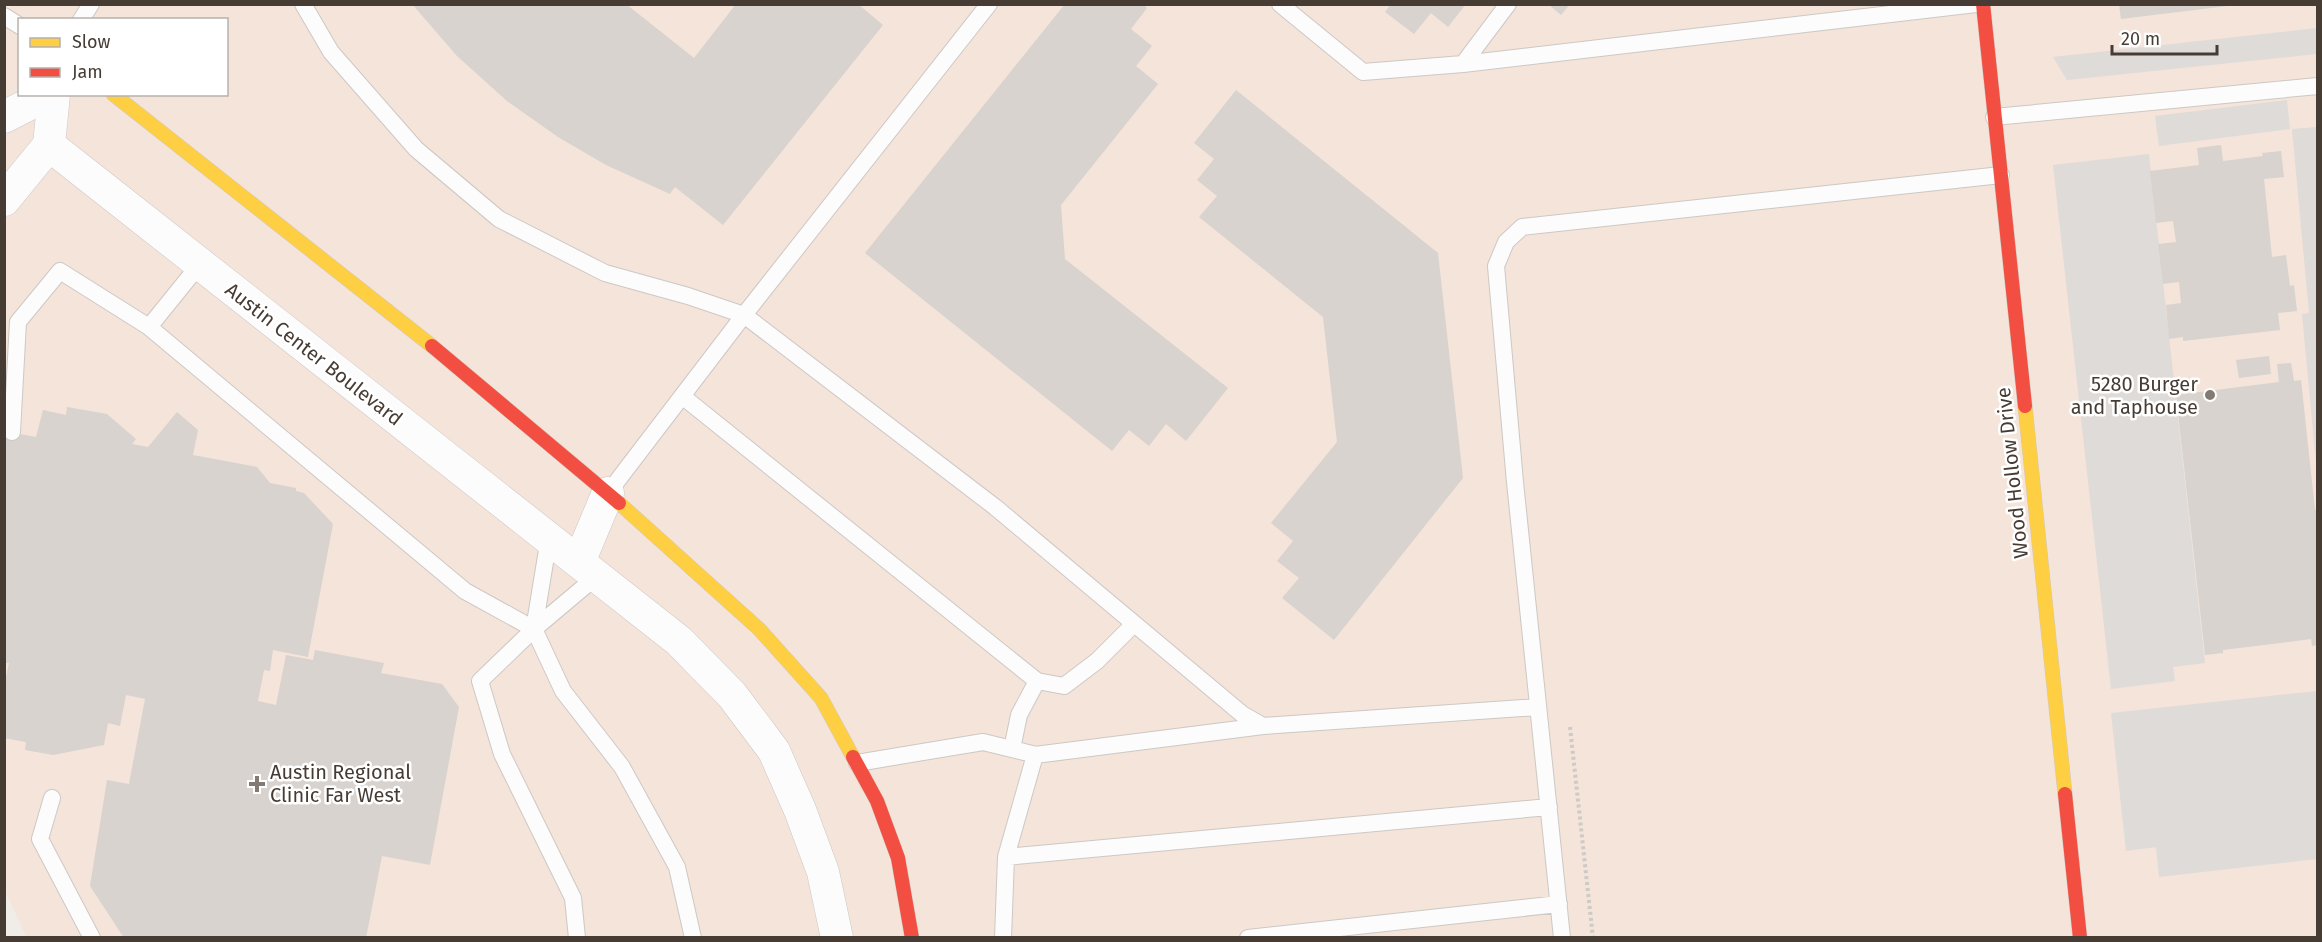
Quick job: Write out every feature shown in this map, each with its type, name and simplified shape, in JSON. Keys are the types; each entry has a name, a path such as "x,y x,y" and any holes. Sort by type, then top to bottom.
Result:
{"street":[{"name":"Wood Hollow Drive","path":"1983,4 2080,938"},
{"path":"4,117 47,96"},
{"path":"4,200 49,145 51,96"},
{"path":"116,96 396,315 609,493 759,629 821,698 877,801 898,858 912,938"},
{"name":"Austin Center Boulevard","path":"49,145 679,640 732,695 774,751 800,810 823,872 837,938"},
{"path":"588,569 609,493"}],"lane":[{"path":"82,18 92,4"},
{"path":"303,4 331,52 416,149 499,219 605,273 688,296 744,315 995,507 1242,714 1263,726"},
{"path":"609,493 744,315 989,4"},
{"path":"1281,4 1363,72 1463,64 1976,4"},
{"path":"1463,64 1508,4"},
{"path":"4,16 18,25"},
{"path":"1994,117 2318,86"},
{"path":"1562,938 1515,482 1496,266 1506,242 1522,227 2001,175"},
{"path":"149,327 200,264"},
{"path":"12,432 18,322 60,271 149,327 465,591 534,629"},
{"path":"682,396 1037,681 1064,686 1097,661 1134,624"},
{"path":"549,538 534,629 563,691 622,767 677,867 693,938"},
{"path":"577,938 573,898 502,754 480,681 534,629 588,569"},
{"path":"1012,749 1019,716 1037,681"},
{"path":"857,763 982,742 1036,755 1263,726 1538,707"},
{"path":"1003,938 1006,858 1036,755"},
{"path":"52,798 40,839 92,938"},
{"path":"1006,858 1549,807"},
{"path":"1248,938 1559,904"}],"shaded area":[{"path":"12,5 2317,5 2317,937 27,938 5,891 4,13"},
{"path":"2317,28 2317,54 2067,80 2053,57"},
{"path":"2287,100 2290,129 2159,146 2155,116"},
{"path":"2318,127 2317,474 2302,314 2309,313 2292,129"},
{"path":"2149,154 2205,663 2173,667 2175,681 2111,689 2053,165"},
{"path":"2317,691 2317,859 2159,877 2156,847 2126,851 2111,713"}],"building":[{"path":"412,4 626,4 694,58 736,4 858,4 883,25 723,225 675,187 670,194 606,165 558,137 507,101 457,56"},
{"path":"1065,4 1143,4 1147,8 1131,29 1152,46 1136,66 1158,84 1061,205 1065,259 1228,388 1186,441 1166,424 1149,446 1129,430 1112,451 865,253"},
{"path":"1391,4 1466,4 1448,27 1431,13 1414,34 1385,12"},
{"path":"1548,4 1570,4 1561,15"},
{"path":"2119,4 2227,4 2227,6 2121,19"},
{"path":"1236,90 1438,253 1463,478 1334,640 1282,598 1299,578 1277,561 1293,541 1271,523 1337,442 1323,317 1199,217 1217,196 1197,180 1214,159 1194,143"},
{"path":"2221,145 2223,161 2263,156 2262,153 2281,151 2284,177 2264,179 2272,257 2286,255 2290,286 2294,285 2297,311 2278,313 2280,330 2183,341 2183,337 2169,339 2166,305 2181,303 2179,282 2163,284 2158,244 2176,242 2173,221 2156,223 2150,171 2199,165 2197,148"},
{"path":"2269,356 2271,374 2239,378 2236,360"},
{"path":"2291,363 2294,381 2301,380 2315,510 2318,510 2318,645 2312,646 2311,639 2223,650 2223,653 2205,655 2176,395 2279,382 2277,364"},
{"path":"67,407 107,414 136,439 132,444 148,447 177,412 198,430 193,455 257,467 270,483 296,488 296,491 304,493 333,524 308,657 273,650 270,671 264,670 258,701 276,705 286,655 313,660 315,650 384,663 381,673 442,684 459,707 430,865 382,856 366,938 124,938 90,886 107,780 129,784 145,699 126,695 120,726 108,723 104,745 53,755 25,750 26,742 4,738 4,686 9,663 4,663 4,431 36,437 43,410 66,415"}],"traffic: slow":[{"path":"116,96 432,346"},
{"path":"2025,406 2065,794"},
{"path":"619,503 759,629 821,698 853,757"}],"traffic: jam":[{"path":"1983,4 2025,406"},
{"path":"432,346 619,503"},
{"path":"853,757 877,801 898,858 912,938"},
{"path":"2065,794 2080,938"}],"place":[{"name":"5280 Burger and Taphouse","path":"2210,395"},
{"name":"Austin Regional Clinic Far West","path":"257,784"}]}
